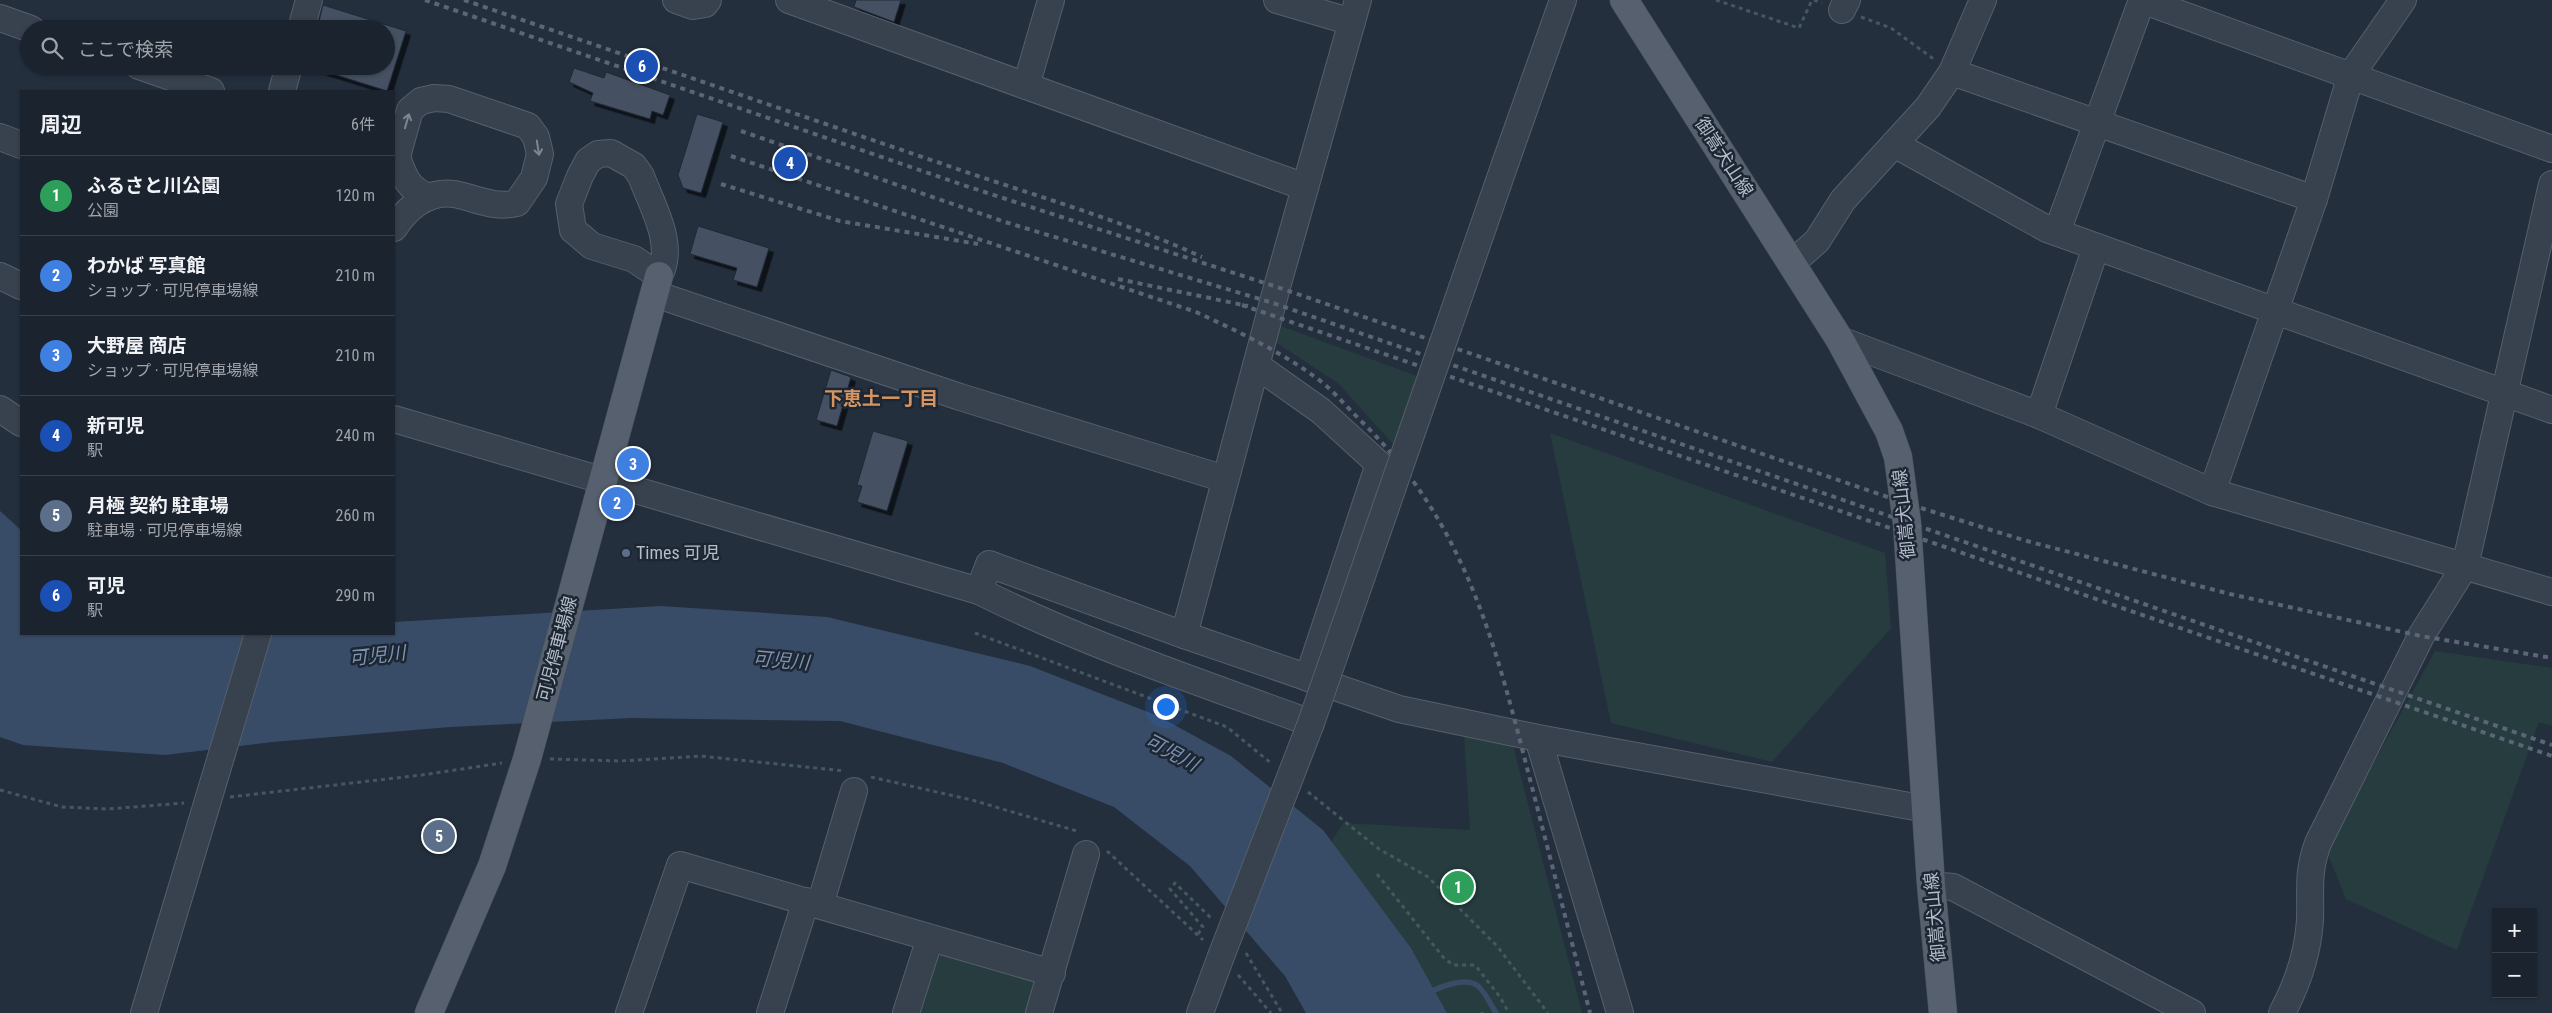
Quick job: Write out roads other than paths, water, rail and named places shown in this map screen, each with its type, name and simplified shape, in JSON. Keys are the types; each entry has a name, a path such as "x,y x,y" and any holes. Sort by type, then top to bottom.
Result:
{"main road":[{"name":"御嵩犬山線","path":"1624,0 1840,340 1889,431 1898,457 1904,484 1931,885 1943,1013"},
{"name":"可児停車場線","path":"429,1013 492,866 528,759 657,285"}],"street":[{"path":"303,20 309,0"},
{"path":"676,0 693,6 705,4 708,0"},
{"path":"788,0 842,9 1026,86 1305,187"},
{"path":"1026,86 1051,0"},
{"path":"1184,635 1256,364 1355,11 1278,0"},
{"path":"1200,1013 1311,723 1563,0"},
{"path":"1792,263 1817,241 1843,200 1928,107 1952,72 1983,0"},
{"path":"2057,232 2142,0 2552,149"},
{"path":"2212,492 2314,199 2351,75 2403,0"},
{"path":"0,18 20,25"},
{"path":"1952,72 2314,199"},
{"path":"165,75 208,90"},
{"path":"282,90 286,75"},
{"path":"395,227 405,212 429,197 440,194 461,195 494,205 517,204 534,178 540,154 536,137 528,126 449,99 434,98 421,101 410,110 395,162 407,184 417,192 429,197"},
{"path":"0,137 20,145"},
{"path":"1894,144 2057,232 2552,410"},
{"path":"657,285 666,257 666,245 640,176 634,166 611,153 598,154 588,161 569,204 573,230 583,241 634,259 657,285 960,397 1225,479"},
{"path":"2282,1013 2291,996 2304,955 2310,920 2309,874 2318,843 2422,636 2465,566 2552,184"},
{"path":"610,252 632,250 645,245 651,239 657,220"},
{"path":"2039,415 2096,247"},
{"path":"0,276 20,286"},
{"path":"1840,340 2039,415 2212,492 2552,592"},
{"path":"1256,364 1321,411 1379,464 1308,678"},
{"path":"0,409 20,422"},
{"path":"395,419 604,482 979,590 1031,617 1311,723"},
{"path":"979,590 989,564 1184,635 1399,709 1538,738 1926,809"},
{"path":"144,1013 258,635"},
{"path":"1538,738 1620,1013"},
{"path":"770,1013 813,903 857,780"},
{"path":"1039,1013 1091,845"},
{"path":"630,1013 680,865 1052,973"},
{"path":"1931,885 1953,887 2192,1013"},
{"path":"906,1013 930,938"}],"water":[{"name":"可児川","path":"0,511 20,529 20,635 395,635 395,622 660,606 827,617 1030,666 1158,716 1231,756 1323,830 1411,948 1447,1013 1306,1013 1285,976 1190,866 1114,807 1003,763 840,721 631,718 450,727 272,742 165,755 23,745 0,737"}],"waterway":[{"path":"1428,993 1460,982 1473,983 1483,992 1496,1013"}],"railway":[{"path":"425,0 963,185 1277,287 1905,503 2023,540 2230,594 2421,636 2552,658"},
{"path":"464,0 1105,218 1202,257"},
{"path":"741,131 1005,222 1273,303 2552,745"},
{"path":"731,156 1196,312 1287,358 1321,381 1337,396 1396,459 1427,501 1452,545 1473,591 1491,638 1506,687 1590,1013"},
{"path":"721,184 840,221 978,244"},
{"path":"1118,279 1248,306"},
{"path":"1242,305 2552,756"}],"place":[{"name":"可児","path":"642,66"},
{"name":"新可児","path":"790,163"},
{"name":"大野屋 商店","path":"633,464"},
{"name":"わかば 写真館","path":"617,503"},
{"name":"Times 可児","path":"626,553"},
{"name":"月極 契約 駐車場","path":"439,836"},
{"name":"ふるさと川公園","path":"1458,887"}],"district":[{"name":"下恵土一丁目","path":"881,398"}]}
